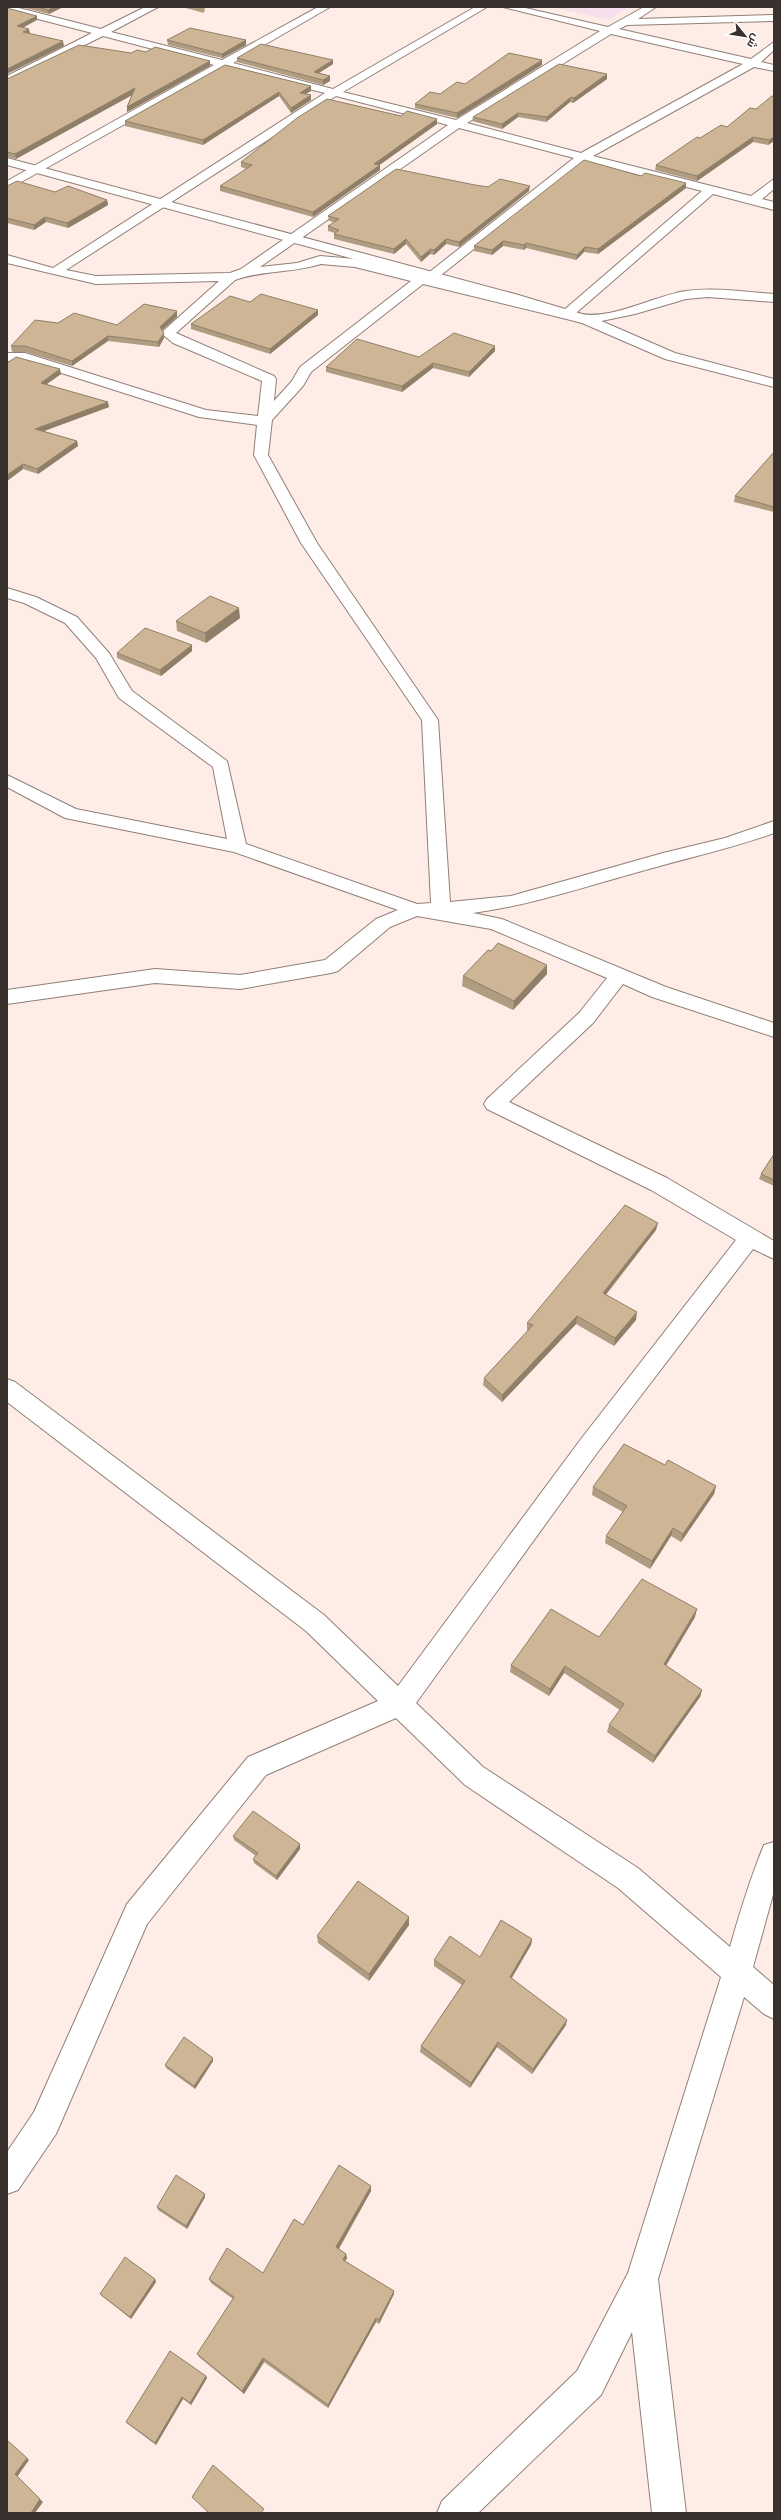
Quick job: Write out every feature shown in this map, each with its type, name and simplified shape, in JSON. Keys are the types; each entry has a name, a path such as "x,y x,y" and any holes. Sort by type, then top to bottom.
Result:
{"street":[{"path":"7,80 153,7"},
{"path":"7,186 325,7"},
{"path":"55,272 159,203 332,94 482,7"},
{"path":"508,7 774,68"},
{"path":"245,272 458,124 609,30 651,7"},
{"path":"7,8 104,32 332,94 458,124 774,206"},
{"path":"623,22 774,18"},
{"path":"264,421 298,383 305,370 582,157 753,63 774,46"},
{"path":"7,161 587,320 630,312 685,295 716,294 774,298"},
{"path":"754,200 774,183"},
{"path":"566,314 711,189"},
{"path":"7,259 55,272 96,280 231,277 245,272 299,267 320,260 355,263 426,277 587,320 670,356 774,383"},
{"path":"231,277 168,333 178,340 269,379 262,455 309,543 430,720 443,913"},
{"path":"7,357 25,357 204,414 264,421"},
{"path":"7,365 25,357"},
{"path":"7,593 30,600 71,620 103,656 125,694 221,764 238,847"},
{"path":"7,780 71,814 238,847 416,910 443,913 494,923 659,992 774,1030"},
{"path":"443,913 510,902 669,857 730,843 774,827"},
{"path":"7,997 155,976 240,982 331,966 383,923 416,910"},
{"path":"619,976 586,1018 494,1104 659,1184 774,1251"},
{"path":"7,2179 45,2123 137,1914 257,1766 401,1703 589,1446 750,1238"},
{"path":"7,1389 315,1622 401,1703 474,1776 628,1878 774,2004"},
{"path":"454,2513 589,2383 642,2279 774,1855"},
{"path":"642,2279 669,2513"}],"shaded area":[{"path":"552,7 629,7 609,20"}],"building":[{"path":"38,7 54,7 48,10"},
{"path":"7,8 37,16 17,26 29,29 23,32 63,41 7,69"},
{"path":"190,28 246,40 222,54 167,40"},
{"path":"261,44 333,60 314,72 330,76 323,80 237,58"},
{"path":"79,45 131,53 137,50 146,52 155,47 210,61 127,107 135,88 15,154 7,152 7,79"},
{"path":"509,53 542,60 457,113 415,104 430,92 440,94 457,82 465,84"},
{"path":"559,64 607,74 574,98 571,97 547,117 518,113 502,124 473,117"},
{"path":"225,65 311,86 300,93 311,95 291,108 279,92 203,140 125,121"},
{"path":"774,96 774,137 769,140 753,137 697,176 656,165 697,137 700,138 721,125 727,127 750,108 756,109"},
{"path":"327,99 401,116 407,111 437,119 374,164 380,165 313,212 220,186 252,165 241,162 297,118"},
{"path":"584,160 641,176 645,173 686,183 598,249 585,247 577,255 526,243 524,245 503,241 492,250 474,246"},
{"path":"396,169 488,187 500,179 530,186 459,242 446,239 434,250 431,249 421,257 406,239 394,249 334,234 339,230 328,226 339,219 328,216"},
{"path":"17,181 55,192 68,186 107,200 67,223 45,217 34,225 7,218 7,186"},
{"path":"261,294 318,310 270,349 191,324 230,296 250,302"},
{"path":"144,304 177,311 160,327 164,333 158,342 108,336 72,361 25,346 11,346 35,320 58,323 74,313 117,325"},
{"path":"454,333 495,346 469,372 433,363 402,386 326,367 357,339 419,357"},
{"path":"16,357 60,369 41,383 108,402 35,429 77,441 37,469 23,464 7,475 7,363"},
{"path":"774,452 774,507 735,496"},
{"path":"210,596 239,608 205,633 176,621"},
{"path":"145,628 192,645 160,670 117,653"},
{"path":"498,943 547,965 514,1001 463,976 488,950 491,951"},
{"path":"774,1154 774,1180 761,1174"},
{"path":"625,1205 658,1223 603,1293 637,1312 615,1338 577,1316 502,1395 484,1378 533,1325 527,1323"},
{"path":"624,1444 665,1465 668,1460 716,1486 683,1534 673,1528 652,1561 606,1536 627,1506 593,1487"},
{"path":"642,1579 697,1609 664,1664 702,1690 655,1756 609,1725 624,1704 565,1666 550,1689 511,1665 551,1609 599,1637"},
{"path":"253,1811 300,1844 276,1876 253,1859 258,1853 233,1836"},
{"path":"358,1881 409,1917 369,1974 317,1936"},
{"path":"501,1920 532,1939 510,1977 567,2020 533,2069 498,2042 471,2083 421,2046 465,1981 434,1960 450,1936 480,1957"},
{"path":"184,2037 213,2058 194,2086 165,2065"},
{"path":"339,2165 371,2186 336,2247 346,2254 343,2260 394,2291 379,2320 376,2318 328,2405 263,2358 242,2391 197,2354 234,2297 209,2279 227,2248 263,2273 294,2219 303,2225"},
{"path":"176,2175 205,2194 186,2226 157,2207"},
{"path":"125,2257 155,2279 130,2317 100,2294"},
{"path":"170,2351 206,2376 190,2403 182,2397 155,2443 126,2422"},
{"path":"7,2440 27,2458 15,2474 40,2499 31,2513 7,2513"},
{"path":"213,2465 264,2509 261,2513 209,2513 192,2497"}]}
